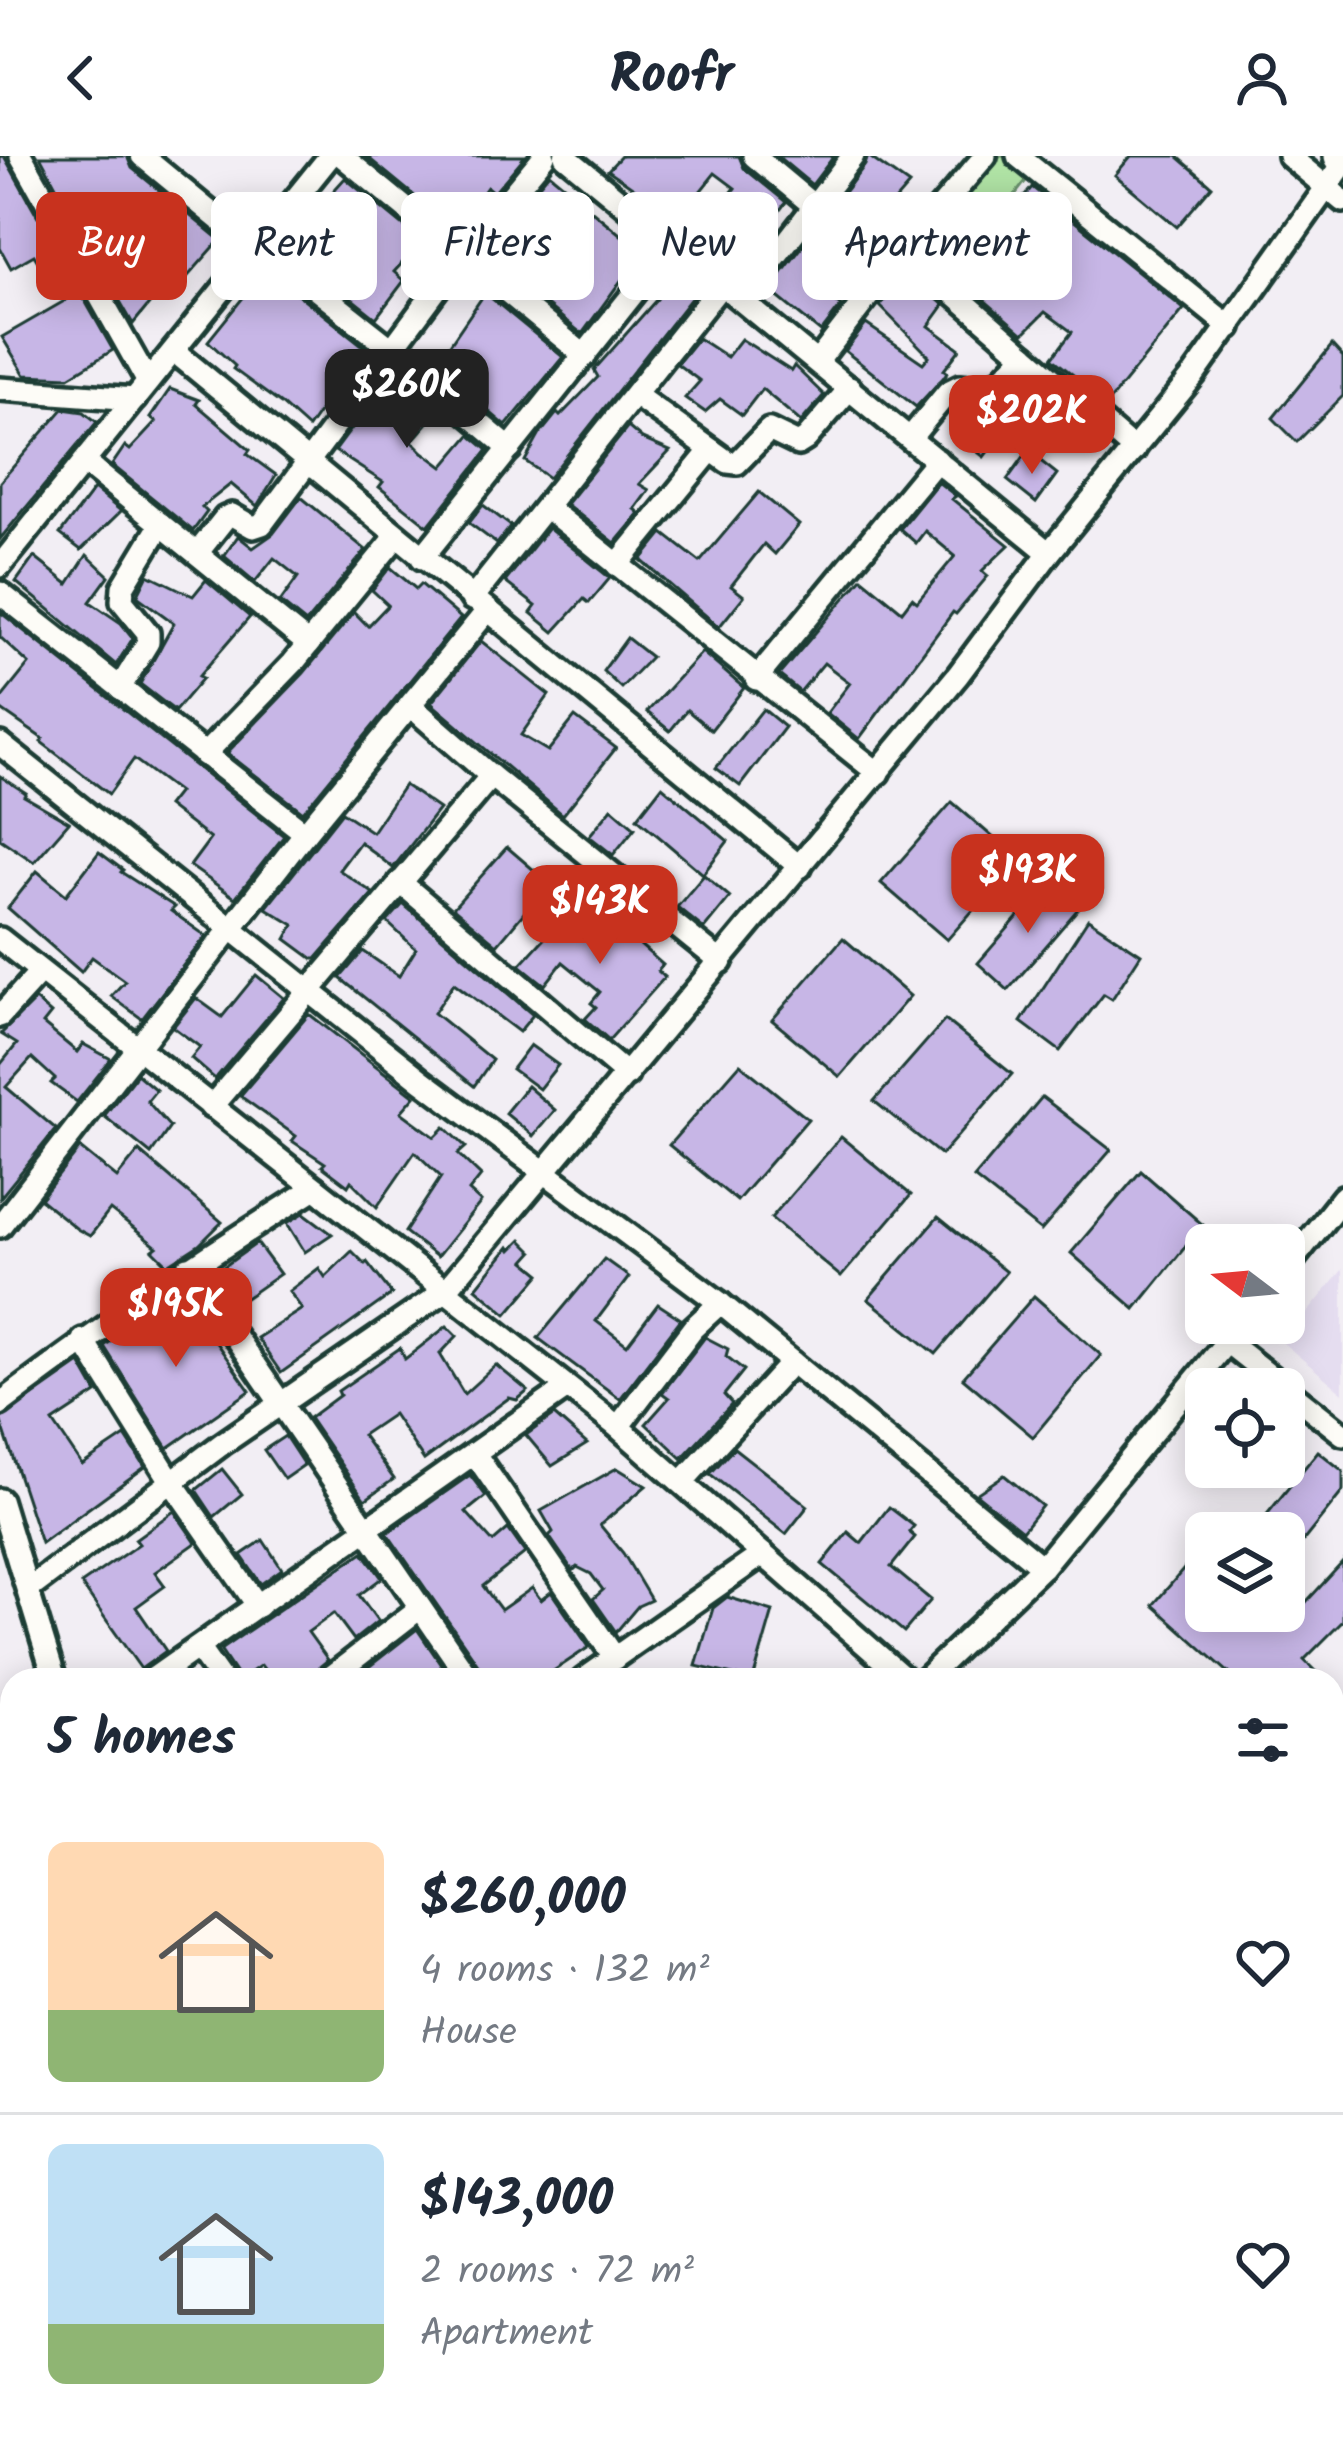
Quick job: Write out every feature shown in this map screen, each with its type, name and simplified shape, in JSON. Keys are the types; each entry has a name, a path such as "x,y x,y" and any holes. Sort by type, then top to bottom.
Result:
{"street":[{"path":"21,156 141,390"},
{"path":"142,156 211,211"},
{"path":"302,192 330,156"},
{"path":"342,156 401,204"},
{"path":"515,192 544,156"},
{"path":"565,156 618,199"},
{"path":"754,156 802,196"},
{"path":"825,192 853,156"},
{"path":"954,192 985,156"},
{"path":"1018,156 1230,327"},
{"path":"30,1588 280,1402 445,1291 878,773 1230,327 1339,173 1289,156"},
{"path":"778,253 802,222"},
{"path":"0,566 216,300"},
{"path":"327,300 510,449"},
{"path":"198,552 225,518 232,515 253,527 262,524 430,300"},
{"path":"517,300 585,356"},
{"path":"422,558 630,300"},
{"path":"0,1226 304,833 411,706 547,508 709,300"},
{"path":"742,300 1049,553"},
{"path":"818,361 865,300"},
{"path":"962,300 1134,450"},
{"path":"175,352 800,867"},
{"path":"910,437 948,392 960,386 994,386 1025,355"},
{"path":"635,395 728,462 736,463 769,430 798,444 850,388"},
{"path":"0,389 141,390"},
{"path":"617,565 711,450"},
{"path":"756,679 937,460"},
{"path":"84,462 308,644"},
{"path":"547,508 878,773"},
{"path":"120,688 148,642 148,633 122,601 123,587 161,524"},
{"path":"204,755 308,644 396,537"},
{"path":"0,593 304,833"},
{"path":"411,706 490,776 721,962"},
{"path":"0,745 421,1080 720,1304 1042,1567"},
{"path":"211,1107 490,776"},
{"path":"400,882 627,1075"},
{"path":"0,939 618,1427 891,1668"},
{"path":"0,1016 40,972"},
{"path":"0,1404 188,1268 315,1188"},
{"path":"1305,1245 1343,1197"},
{"path":"188,1268 462,1668"},
{"path":"618,1427 693,1328 720,1304"},
{"path":"83,1340 171,1481 258,1606"},
{"path":"937,1668 1042,1567 1224,1344"},
{"path":"1229,1344 1343,1434"},
{"path":"683,1481 792,1362"},
{"path":"170,1668 567,1388"},
{"path":"475,1454 615,1658"},
{"path":"0,1500 53,1668"},
{"path":"600,1668 763,1554"},
{"path":"360,1668 420,1608"},
{"path":"199,1649 212,1668"}],"shaded area":[{"path":"1343,1269 1343,1393 1284,1344 1305,1344 1305,1316"}],"green space":[{"path":"993,156 1007,156 1029,177 1017,192 963,192"}],"building":[{"path":"0,156 4,156 36,213 36,258 34,255 11,268 0,248"},
{"path":"40,156 127,156 132,168 161,192 59,192"},
{"path":"366,156 525,156 495,192 487,187 483,192 410,192"},
{"path":"621,156 739,156 744,168 774,192 732,192 735,188 715,173 700,192 639,192 608,170"},
{"path":"777,156 834,156 812,185"},
{"path":"868,156 909,185 903,192 844,192"},
{"path":"1131,156 1177,156 1212,186 1177,227 1115,175"},
{"path":"549,173 565,186 560,192 533,192"},
{"path":"345,178 362,192 332,192"},
{"path":"377,204 401,224 401,264 394,272 401,285 376,318 353,300 377,300"},
{"path":"187,213 211,233 211,250 187,277"},
{"path":"594,213 618,232 618,285 582,334 540,300 594,300"},
{"path":"1072,219 1184,309 1108,403 1052,358 1072,332 1045,312 1023,334 984,300 1072,300"},
{"path":"802,247 802,300 832,300 841,306 821,332 778,297 778,278"},
{"path":"66,300 85,300 113,350 69,377 25,375 2,337"},
{"path":"119,300 153,300 133,324"},
{"path":"241,300 305,300 371,352 344,389 338,385 308,428 233,369 208,341"},
{"path":"480,300 494,300 563,357 506,426 435,366"},
{"path":"656,300 690,300 549,478 525,461 557,413 560,416 598,377 594,370"},
{"path":"885,300 938,300 944,305 929,326 960,349 943,378 916,407 845,351 866,324 923,363 929,356 880,306"},
{"path":"698,338 727,357 741,339 791,371 794,366 824,395 801,422 762,389 742,415 720,399 705,412 685,398 700,381 677,364"},
{"path":"1332,345 1343,357 1343,396 1297,442 1273,418"},
{"path":"394,371 440,409 412,441 423,452 443,467 470,435 488,450 428,526 379,487 383,482 335,451"},
{"path":"170,389 199,400 196,404 250,450 247,454 276,475 257,506 231,484 202,507 207,512 193,531 112,465 125,446 130,450 156,422 150,418"},
{"path":"1007,395 1042,424 1021,450 1001,434 984,457 962,440 994,402"},
{"path":"63,409 84,412 97,422 0,539 0,482"},
{"path":"628,427 670,451 639,484 649,490 635,509 640,513 615,543 566,504"},
{"path":"1028,451 1057,474 1036,503 1007,480"},
{"path":"938,482 1009,545 982,571 988,576 953,612 859,739 827,713 850,683 824,663 800,692 779,675 862,578 902,611 912,598 917,602 955,556 925,531 916,543 900,529"},
{"path":"94,489 121,511 81,550 60,534"},
{"path":"759,492 799,525 775,554 764,544 731,586 744,596 719,627 641,560 663,533 700,562"},
{"path":"301,497 366,550 306,623 280,602 298,577 274,558 255,582 224,556 238,536 253,548 273,534"},
{"path":"483,505 511,526 497,544 469,523"},
{"path":"548,528 610,578 554,632 531,613 536,606 505,582"},
{"path":"87,555 109,576 90,602 121,623 133,638 116,665 16,582 34,557 68,584"},
{"path":"390,567 416,589 421,584 461,618 303,812 227,753 304,673 354,612 368,626 388,605 372,590"},
{"path":"148,574 193,596 206,580 250,617 175,711 140,684 174,623 137,596"},
{"path":"0,612 284,836 235,898 190,866 210,839 167,806 178,792 134,759 109,794 0,709 0,700 29,664 0,637"},
{"path":"627,638 651,657 621,688 603,671"},
{"path":"481,641 549,695 521,735 548,751 575,717 616,748 563,815 431,703"},
{"path":"702,652 744,688 711,730 687,710 670,731 647,712"},
{"path":"763,709 785,727 740,786 716,768"},
{"path":"0,776 69,822 34,862 0,839"},
{"path":"404,785 439,809 393,868 360,842 339,870 373,893 313,959 286,939 294,925 266,908 342,812 372,832"},
{"path":"662,786 728,841 703,874 637,818"},
{"path":"952,802 1018,859 947,940 881,883"},
{"path":"612,808 635,828 613,855 589,836"},
{"path":"507,847 549,883 497,945 453,908"},
{"path":"99,852 175,907 171,911 206,936 142,1019 111,996 125,981 92,957 81,972 8,908 37,871 66,895"},
{"path":"579,867 614,895 601,911 567,882"},
{"path":"704,875 730,897 704,929 677,907"},
{"path":"1048,882 1078,909 1008,990 978,963"},
{"path":"403,904 533,1015 519,1032 454,983 434,1013 492,1060 474,1086 340,978 363,951 399,976 416,949 387,922"},
{"path":"597,907 663,965 658,971 665,977 609,1040 585,1019 596,1007 591,1003 600,992 563,962 545,985 520,965 563,918 577,931"},
{"path":"1088,919 1141,954 1112,999 1104,994 1060,1051 1021,1022"},
{"path":"843,938 910,996 840,1077 772,1020"},
{"path":"256,975 284,998 215,1079 191,1058 200,1047 173,1027 196,998 222,1017"},
{"path":"35,1000 51,1014 43,1024 77,1052 83,1044 111,1059 77,1102 51,1083 55,1079 32,1058 6,1087 56,1129 0,1198 0,1065 17,1044 1,1034"},
{"path":"309,1014 415,1096 401,1112 435,1137 445,1127 466,1147 458,1154 481,1176 469,1191 481,1202 437,1257 405,1232 441,1177 415,1152 377,1207 351,1181 348,1186 292,1141 296,1136 240,1096"},
{"path":"945,1020 1012,1074 941,1155 874,1101"},
{"path":"530,1045 558,1065 539,1089 512,1069"},
{"path":"740,1064 808,1119 737,1201 669,1145"},
{"path":"137,1074 156,1090 147,1101 170,1127 151,1154 104,1116"},
{"path":"527,1086 555,1110 533,1136 505,1113"},
{"path":"1042,1097 1111,1150 1041,1231 974,1178"},
{"path":"841,1137 911,1195 841,1277 771,1218"},
{"path":"80,1148 117,1178 139,1151 222,1222 199,1245 168,1265 153,1250 157,1247 110,1210 90,1236 40,1199"},
{"path":"1141,1171 1202,1224 1185,1224 1185,1247 1135,1309 1071,1253"},
{"path":"304,1213 332,1234 305,1252 287,1223"},
{"path":"938,1217 1006,1272 936,1354 868,1299"},
{"path":"521,1240 533,1252 525,1261 541,1274 507,1314 476,1288 509,1247"},
{"path":"257,1243 280,1274 237,1304 215,1273"},
{"path":"352,1251 392,1294 281,1373 257,1338 302,1309 289,1291 319,1268 325,1277"},
{"path":"604,1259 629,1277 596,1321 627,1345 658,1304 681,1319 620,1399 538,1338"},
{"path":"181,1293 250,1391 168,1448 104,1346"},
{"path":"1034,1296 1101,1355 1033,1437 963,1378"},
{"path":"447,1326 457,1336 440,1354 464,1394 496,1365 528,1391 517,1400 509,1398 424,1460 393,1414 362,1435 394,1479 365,1500 309,1418 340,1395 338,1391 400,1348 405,1359"},
{"path":"705,1337 728,1349 726,1356 744,1370 724,1395 732,1404 682,1458 646,1424 669,1398 662,1393"},
{"path":"80,1363 97,1393 53,1422 82,1465 125,1436 145,1467 41,1543 0,1419"},
{"path":"554,1415 587,1444 552,1466 526,1435"},
{"path":"285,1436 304,1465 284,1479 264,1450"},
{"path":"734,1448 808,1506 786,1534 710,1474"},
{"path":"1318,1451 1343,1471 1343,1491 1305,1539 1305,1512 1269,1512 1288,1488 1305,1488 1305,1467"},
{"path":"617,1468 646,1486 600,1525 651,1600 638,1606 616,1632 593,1599 603,1590 591,1574 577,1567 573,1571 549,1536 553,1532 541,1511"},
{"path":"222,1469 242,1494 214,1517 196,1490"},
{"path":"470,1475 486,1496 466,1512 493,1542 508,1529 525,1553 483,1586 501,1610 532,1588 541,1600 551,1592 589,1647 558,1668 481,1668 387,1533"},
{"path":"1004,1475 1042,1506 1022,1531 976,1494"},
{"path":"889,1507 914,1526 909,1532 915,1537 891,1567 931,1600 904,1632 822,1564 848,1532 861,1543"},
{"path":"174,1511 196,1543 155,1572 165,1586 136,1607 166,1651 142,1668 81,1584 139,1544 135,1539"},
{"path":"263,1540 282,1569 261,1584 241,1555"},
{"path":"363,1552 382,1578 359,1595 378,1621 354,1640 334,1613 308,1632 328,1660 318,1668 232,1668 220,1650"},
{"path":"1343,1562 1343,1621 1304,1660 1312,1668 1224,1668 1153,1605 1185,1568 1185,1632 1305,1632 1305,1603"},
{"path":"727,1597 773,1611 756,1668 696,1666 713,1608"},
{"path":"417,1629 444,1668 367,1668"}]}
